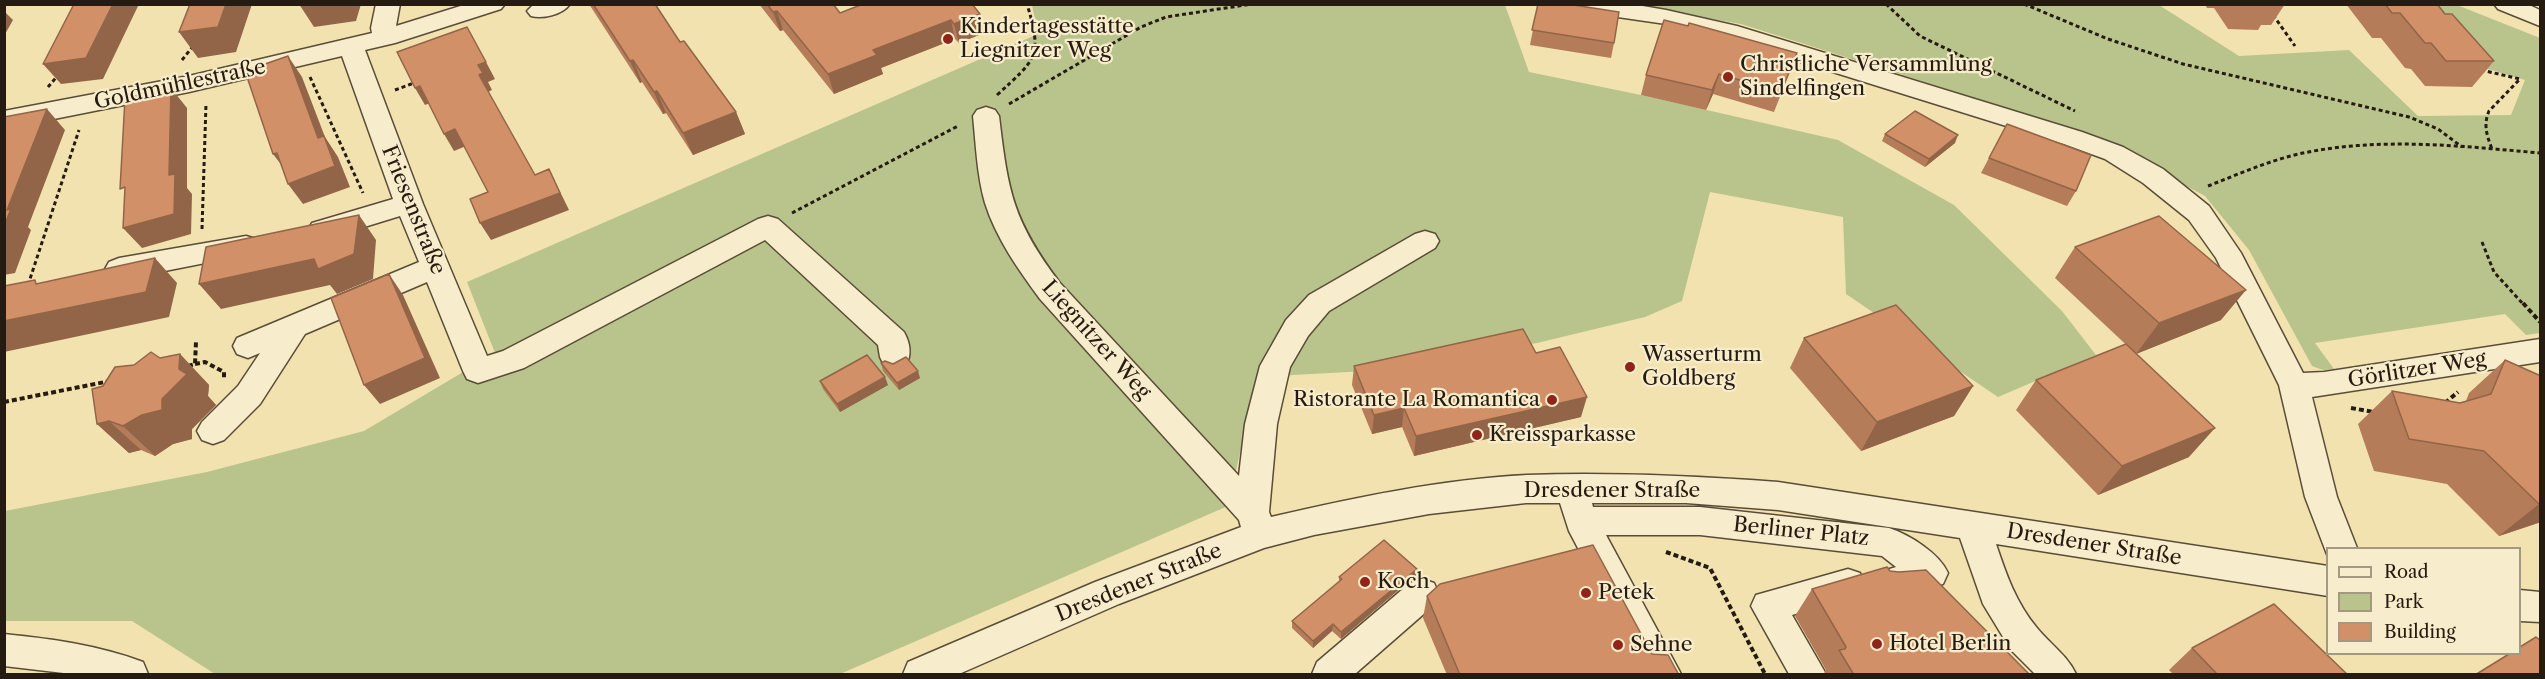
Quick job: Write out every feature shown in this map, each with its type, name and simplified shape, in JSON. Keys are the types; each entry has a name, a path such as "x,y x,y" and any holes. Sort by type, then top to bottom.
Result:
{"street":[{"path":"386,38 383,28 388,4"},
{"name":"Goldmühlestraße","path":"4,120 207,80 351,47 493,4"},
{"path":"1576,4 1666,17 1737,34 2073,138 2114,153 2153,176 2183,198 2211,229 2227,253 2268,330 2294,385 2321,497 2339,547"},
{"path":"2506,4 2541,19"},
{"name":"Friesenstraße","path":"351,47 409,204 478,371 513,360 768,226"},
{"name":"Liegnitzer Weg","path":"989,108 992,169 1003,214 1024,256 1050,291 1257,523"},
{"path":"299,236 409,204"},
{"path":"768,226 893,340 895,357"},
{"path":"98,273 270,242"},
{"path":"1257,523 1261,424 1275,366 1297,328 1319,303 1425,242"},
{"path":"248,346 435,267"},
{"path":"213,431 249,395 295,326"},
{"name":"Görlitzer Weg","path":"2294,385 2324,384 2508,356 2538,364"},
{"path":"1572,487 1581,521 1663,675"},
{"name":"Dresdener Straße","path":"932,672 1257,523 1314,521 1429,500 1526,489 1572,487 1686,489 1778,496 2326,581"},
{"name":"Berliner Platz","path":"1581,521 1700,521 1889,542 1931,573 1884,585 1879,575 1768,606 1808,675"},
{"path":"1974,526 1995,593 2024,639 2058,675"},
{"path":"1330,675 1422,594"},
{"path":"2521,606 2541,607"},
{"path":"4,650 72,658 130,675"}],"path":[{"path":"989,108 1024,72 1036,54 1037,37 1027,4"},
{"path":"768,226 1141,27 1183,13 1252,4"},
{"path":"1886,4 1920,36 2038,95 2082,114"},
{"path":"2024,4 2108,39 2183,64 2409,117 2438,129 2462,147"},
{"path":"2271,13 2295,46"},
{"path":"182,61 195,44"},
{"path":"41,94 64,68"},
{"path":"2478,69 2520,79 2486,117 2485,127 2492,149"},
{"path":"309,74 361,186"},
{"path":"202,222 206,101"},
{"path":"27,289 80,127"},
{"path":"2204,188 2270,162 2337,147 2376,145 2462,147 2539,154"},
{"path":"2482,242 2494,272 2541,322"},
{"path":"195,364 196,342"},
{"path":"184,366 205,362 224,372 224,380"},
{"path":"4,402 116,380"},
{"path":"1660,550 1710,568 1765,675"}],"green space":[{"path":"1032,5 1505,5 1529,72 1838,140 1954,205 2062,311 2096,355 1998,397 1846,294 1843,217 1710,192 1682,301 1645,317 1537,343 1366,371 1257,377 1228,506 840,674 215,674 132,621 5,621 5,511 207,472 364,431 495,353 467,282 1038,34"},
{"path":"1628,5 2159,5 2239,56 2349,50 2418,116 2511,115 2525,80 2478,66 2423,5 2457,5 2540,38 2540,333 2526,335 2505,314 2315,343 2334,369 2323,370 2312,366 2249,250 2205,196 2109,145 2013,110 1741,24"}],"building":[{"path":"74,4 113,4 86,58 43,64"},
{"path":"190,4 226,4 218,27 179,32"},
{"path":"593,4 655,4 680,42 684,41 736,112 683,133 657,91 654,92 633,60 630,61"},
{"path":"767,4 833,4 840,13 863,4 972,4 980,14 954,24 951,20 873,50 877,55 828,74 777,11 773,12"},
{"path":"1538,4 1567,4 1619,12 1614,43 1532,30"},
{"path":"2385,4 2437,4 2445,14 2452,14 2494,61 2446,61 2431,43 2425,43 2400,13 2392,13"},
{"path":"1664,20 1688,26 1689,23 1797,53 1781,92 1719,74 1712,90 1646,75"},
{"path":"467,27 486,62 478,65 483,73 479,75 535,175 549,169 560,193 480,223 470,199 488,192 455,129 444,134 420,86 415,88 397,52"},
{"path":"288,56 318,138 324,136 335,166 288,184 277,153 273,154 245,71"},
{"path":"171,88 169,175 175,174 174,214 123,228 125,187 120,189 125,98"},
{"path":"47,109 7,210 11,209 4,226 4,117"},
{"path":"1915,111 1958,135 1929,159 1885,134"},
{"path":"2007,124 2091,155 2076,191 1989,158"},
{"path":"359,215 354,254 318,269 314,259 199,284 206,247"},
{"path":"2159,216 2246,290 2159,323 2075,247"},
{"path":"155,258 146,292 4,321 4,286 35,280 36,284"},
{"path":"389,274 425,358 364,385 331,298"},
{"path":"1896,305 1973,386 1877,422 1804,338"},
{"path":"1523,329 1536,353 1560,347 1587,397 1416,436 1404,408 1374,415 1354,366"},
{"path":"2126,344 2215,428 2122,466 2036,380"},
{"path":"151,352 160,358 180,354 179,369 187,374 162,399 162,410 142,415 123,426 109,421 97,424 92,389 103,386 115,367 134,365"},
{"path":"867,355 885,377 837,404 820,381"},
{"path":"906,357 918,371 897,383 881,363 885,361 893,364"},
{"path":"2505,360 2541,376 2541,503 2539,504 2484,451 2409,439 2392,391 2460,403 2491,394"},
{"path":"1384,540 1417,569 1341,632 1333,624 1313,641 1292,621 1342,579 1339,577"},
{"path":"1593,545 1652,654 1668,655 1679,675 1460,675 1427,596 1440,584"},
{"path":"1887,567 1890,571 1899,572 1926,570 2030,675 1854,675 1839,650 1846,647 1812,589"},
{"path":"2274,604 2348,675 2218,675 2192,648"},
{"path":"2536,637 2541,641 2541,675 2475,675 2507,655 2521,655 2521,646"}],"place":[{"name":"Kindertagesstätte Liegnitzer Weg","path":"948,39"},
{"name":"Christliche Versammlung Sindelfingen","path":"1728,77"},
{"name":"Wasserturm Goldberg","path":"1630,367"},
{"name":"Ristorante La Romantica","path":"1552,400"},
{"name":"Kreissparkasse","path":"1477,435"},
{"name":"Koch","path":"1365,582"},
{"name":"Petek","path":"1586,593"},
{"name":"Hotel Berlin","path":"1877,644"},
{"name":"Sehne","path":"1618,645"}]}
